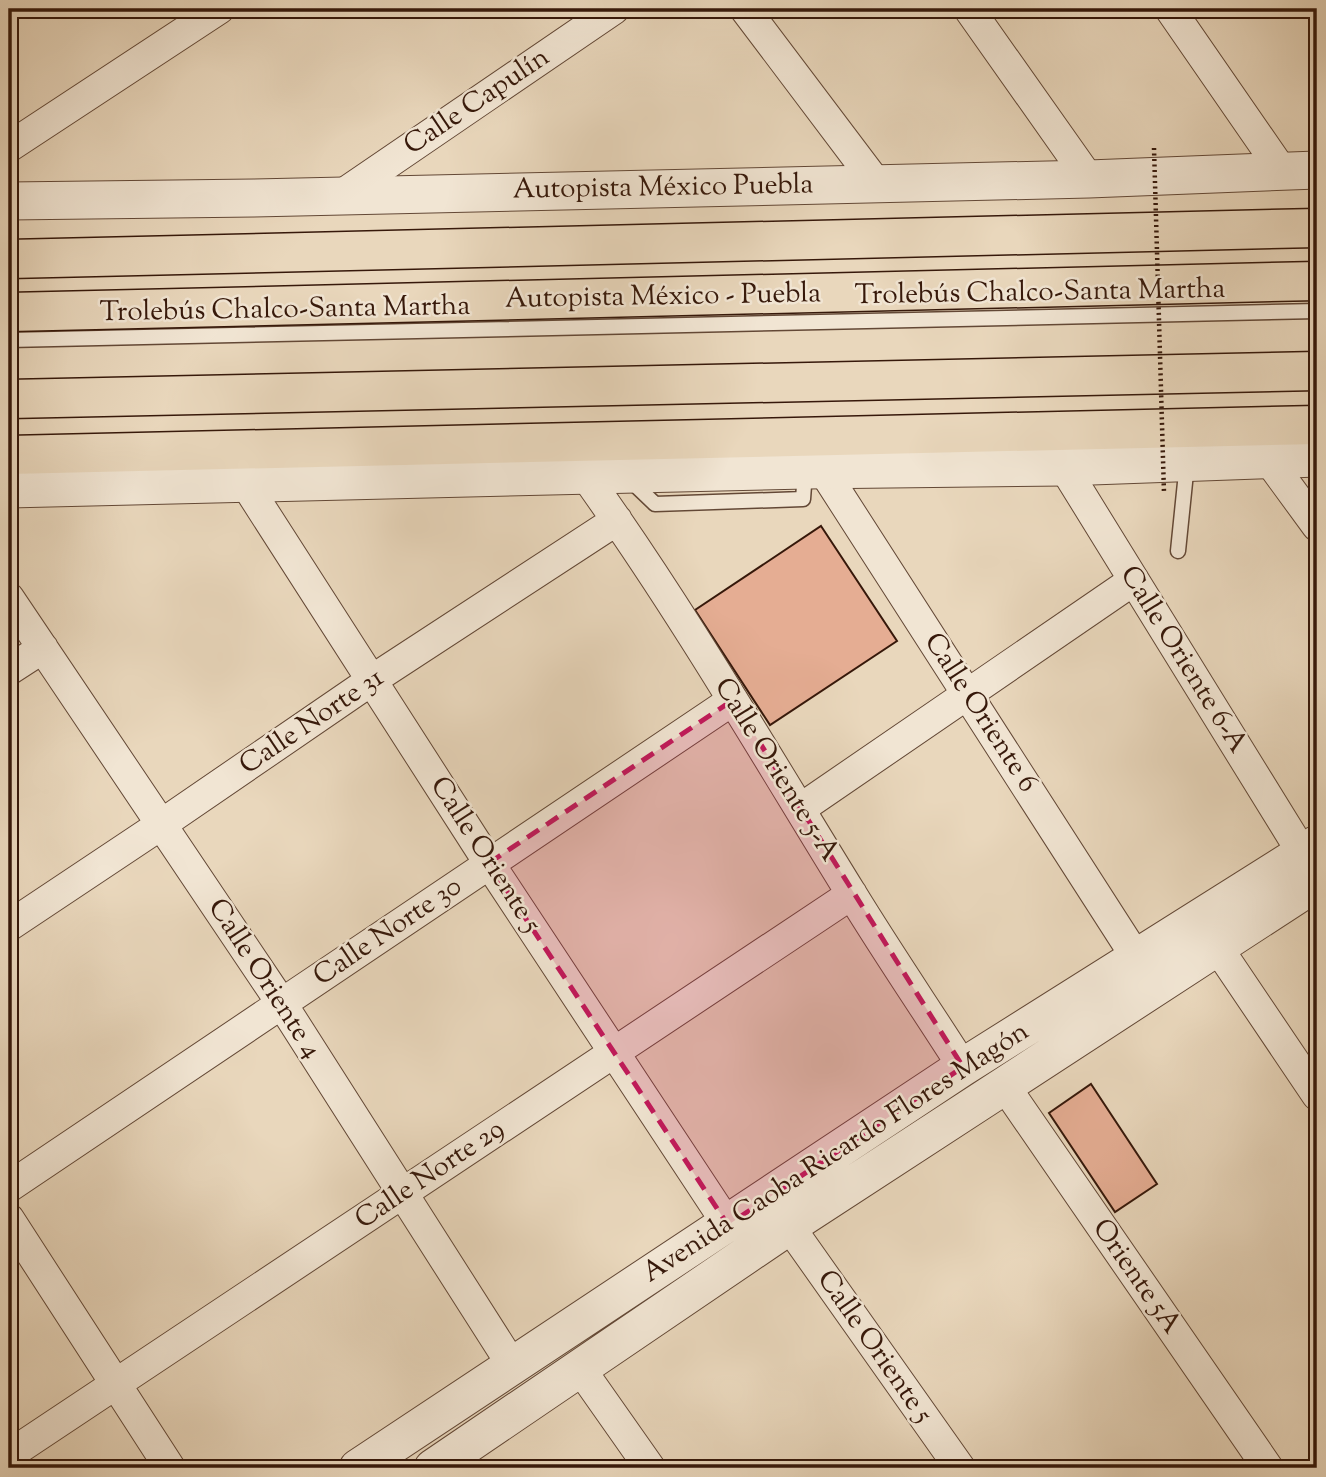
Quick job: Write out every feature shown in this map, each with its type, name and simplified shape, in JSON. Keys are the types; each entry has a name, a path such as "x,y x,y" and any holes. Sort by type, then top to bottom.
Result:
{"highway":[{"name":"Autopista México Puebla","path":"9,259 1317,228"},
{"name":"Autopista México - Puebla","path":"9,313 1317,281"},
{"path":"9,399 1317,371"},
{"path":"9,454 1317,425"}],"street":[{"path":"9,147 219,9"},
{"name":"Calle Capulín","path":"340,196 614,9"},
{"path":"745,9 877,184"},
{"path":"969,9 1089,179"},
{"path":"1171,9 1300,170"},
{"name":"Autopista México Puebla","path":"9,201 1089,179 1300,170"},
{"path":"9,489 814,470 1064,467 1317,457"},
{"path":"1268,459 1317,526"},
{"name":"Calle Oriente 6-A","path":"1064,467 1312,860"},
{"name":"Calle Oriente 6","path":"814,470 968,694 1136,957"},
{"name":"Calle Oriente 5-A","path":"585,475 733,700 852,894 963,1067"},
{"name":"Calle Oriente 5","path":"245,483 489,863 728,1225"},
{"name":"Calle Norte 31","path":"9,926 372,680 617,520"},
{"path":"800,809 1134,580"},
{"name":"Calle Oriente 4","path":"9,598 282,1004 512,1364"},
{"path":"9,670 43,648"},
{"name":"Calle Norte 30","path":"9,1187 733,700"},
{"name":"Avenida Caoba Ricardo Flores Magón","path":"433,1468 789,1226 1004,1085 1312,860"},
{"name":"Calle Norte 29","path":"9,1455 852,894"},
{"path":"1208,934 1317,1095"},
{"name":"Avenida Caoba Ricardo Flores Magón","path":"358,1468 963,1067 1136,957 1208,934"},
{"name":"Oriente 5A","path":"1004,1085 1268,1468"},
{"path":"9,1219 170,1468"},
{"name":"Calle Oriente 5","path":"789,1226 960,1468"},
{"path":"579,1367 650,1468"}],"lane":[{"path":"9,324 1317,293"},
{"name":"Trolebús Chalco-Santa Martha","path":"9,340 1317,311"},
{"path":"1178,551 1187,462"}],"path":[{"path":"1154,148 1164,493"}],"highlighted area":[{"path":"733,700 963,1067 728,1225 489,863"}],"building":[{"path":"821,526 897,641 770,725 695,610"},
{"path":"1091,1084 1157,1184 1115,1212 1049,1113"}]}
